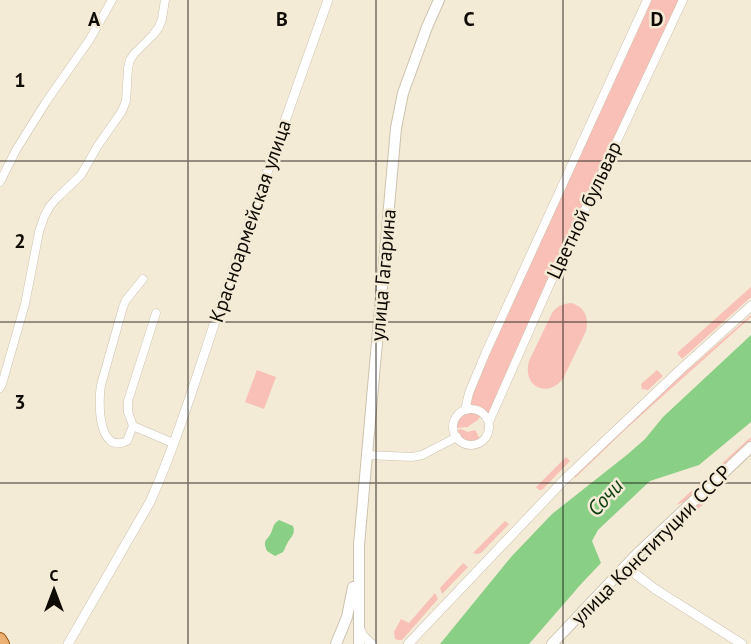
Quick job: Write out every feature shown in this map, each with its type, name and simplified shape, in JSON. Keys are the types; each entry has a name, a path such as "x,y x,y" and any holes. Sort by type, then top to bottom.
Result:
{"main road":[{"name":"улица Гагарина","path":"358,558 396,128 403,93 439,0"},
{"name":"улица Конституции СССР","path":"552,644 626,566 751,447"},
{"path":"358,558 359,644"},
{"path":"336,644 350,606 358,558"},
{"path":"0,639 3,644"}],"street":[{"path":"0,182 16,150 90,39 112,0"},
{"path":"0,388 16,341 44,218 56,199 81,175 122,111 126,101 130,60 159,27 165,0"},
{"name":"Красноармейская улица","path":"68,644 150,502 328,0"},
{"name":"Цветной бульвар","path":"465,410 469,393 486,352 647,0"},
{"name":"Цветной бульвар","path":"489,422 555,273 683,0"},
{"path":"142,279 123,307 99,398 100,416 106,436 111,442 118,444 127,441 133,426 128,412 128,401 156,313"},
{"path":"408,644 565,479 751,306"},
{"path":"465,410 480,411 489,422 489,433 477,444 465,444 457,437 453,429 454,421 465,410"},
{"path":"133,426 173,442"},
{"path":"367,455 412,458 457,437"},
{"path":"626,566 655,589 742,644"},
{"path":"359,627 363,636 372,644"}],"shaded area":[{"path":"647,0 683,0 487,418 477,410 465,410 466,404"},
{"path":"751,287 751,297 682,359 677,353"},
{"path":"571,303 580,307 585,313 586,331 563,379 550,388 537,387 529,377 529,361 552,313 560,306"},
{"path":"751,315 575,478 575,474 659,395"},
{"path":"257,370 276,377 264,409 245,402"},
{"path":"657,370 663,376 648,390 642,389 641,384"},
{"path":"470,412 481,416 468,427 456,428 460,417"},
{"path":"461,429 468,432 475,430 480,439 473,442 466,441 456,430"},
{"path":"751,437 751,440 686,501 676,505"},
{"path":"566,457 570,461 542,490 539,490 536,487"},
{"path":"705,493 710,498 682,524 680,521"},
{"path":"505,521 509,524 481,553 473,553"},
{"path":"463,563 468,567 442,594 440,588"},
{"path":"435,593 438,599 402,640 395,639 394,632 401,619 409,623"}],"water":[{"name":"Сочи","path":"751,335 751,422 699,465 650,481 598,530 592,541 601,563 529,644 440,644 511,557 552,514 645,439 663,417"},
{"path":"279,520 293,526 294,532 283,552 275,556 267,551 265,543"}]}
